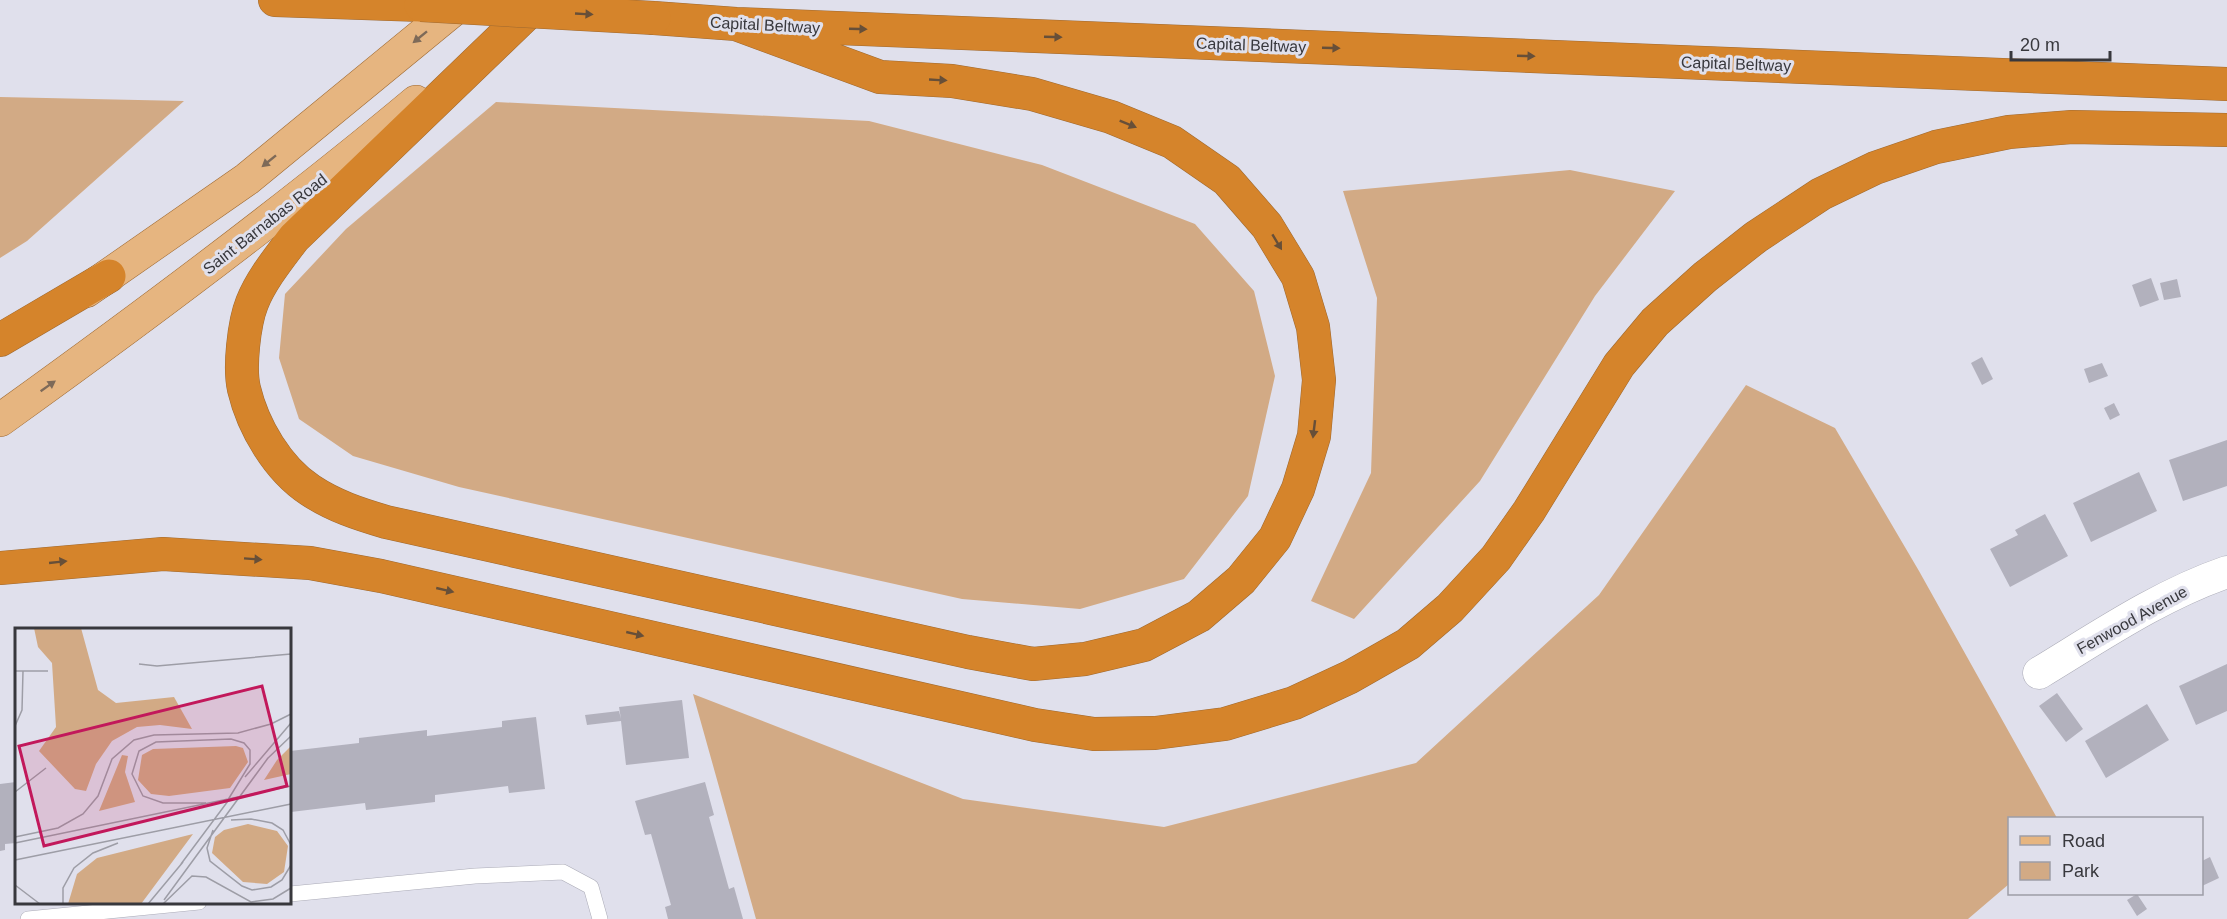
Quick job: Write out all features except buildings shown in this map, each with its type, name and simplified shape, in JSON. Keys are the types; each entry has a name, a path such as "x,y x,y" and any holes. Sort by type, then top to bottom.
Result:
{"highway":[{"name":"Capital Beltway","path":"275,0 421,5 736,24 2227,84"},
{"path":"530,8 294,238 269,272 249,314 243,345 244,388 258,425 279,463 309,490 346,510 386,522 956,649 1033,664 1086,659 1144,645 1199,616 1241,580 1275,538 1298,489 1314,436 1319,380 1313,327 1298,277 1267,226 1227,180 1172,142 1111,117 1032,94 952,81 880,77 736,24"},
{"path":"0,568 163,554 310,563 381,576 1035,725 1094,734 1155,733 1225,724 1294,703 1350,677 1408,644 1450,608 1496,558 1529,511 1619,365 1655,322 1705,276 1756,237 1821,194 1875,168 1936,147 2009,132 2072,127 2227,130"},
{"path":"0,340 109,276"}],"main road":[{"path":"0,349 248,179 465,0"},
{"name":"Saint Barnabas Road","path":"0,420 136,323 285,209 530,8"}],"street":[{"name":"Fenwood Avenue","path":"2039,673 2137,614 2204,580 2227,572"}],"lane":[{"path":"291,894 475,876 563,872 591,887 600,919"},
{"path":"28,919 188,904"}],"green space":[{"path":"0,97 184,101 27,241 0,258"},
{"path":"496,102 869,121 1042,165 1195,224 1254,291 1275,376 1248,496 1184,579 1080,609 962,599 459,487 353,456 299,419 279,358 285,294 346,229"},
{"path":"1570,170 1675,191 1595,296 1480,481 1354,619 1311,601 1371,473 1377,298 1343,191"},
{"path":"1746,385 1835,428 1919,571 2056,817 2008,817 2008,885 1968,919 756,919 693,694 963,799 1164,827 1416,763 1599,595"}]}
